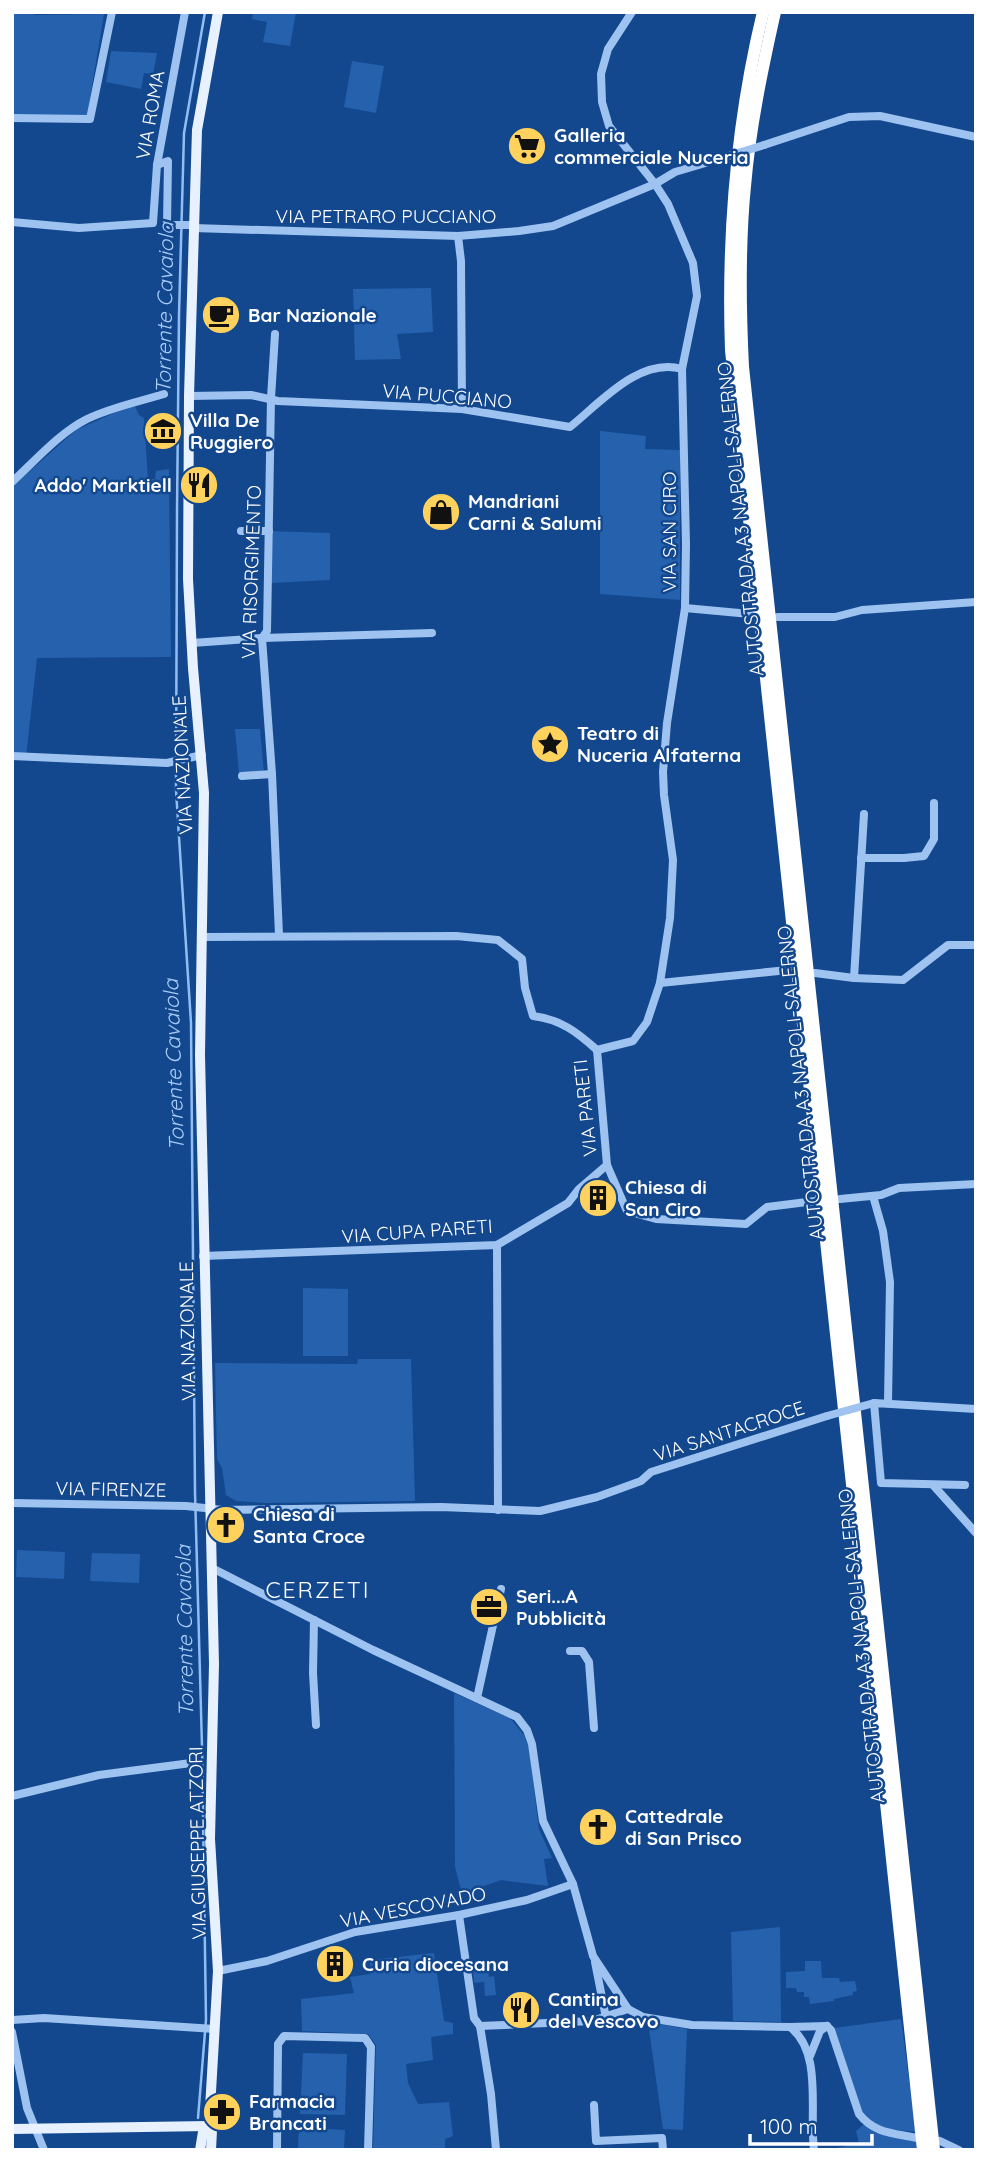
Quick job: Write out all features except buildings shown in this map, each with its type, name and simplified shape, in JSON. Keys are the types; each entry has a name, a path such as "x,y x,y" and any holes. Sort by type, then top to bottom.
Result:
{"highway":[{"name":"AUTOSTRADA A3 NAPOLI-SALERNO","path":"763,12 746,97 736,167 729,277 731,350 923,2150"},
{"name":"AUTOSTRADA A3 NAPOLI-SALERNO","path":"775,12 753,118 744,187 740,264 743,367 937,2146"}],"main road":[{"name":"VIA NAZIONALE","path":"208,1511 200,1055 204,832 202,755 188,579 189,396 191,226 197,130 218,12"},
{"name":"VIA GIUSEPPE ATZORI","path":"208,1511 214,1664 210,1839 218,1971 212,2029 209,2126 212,2130 211,2150"},
{"name":"VIA GIUSEPPE ATZORI","path":"200,2150 204,2132 209,2126"},
{"path":"12,2129 209,2126"}],"street":[{"path":"12,118 90,119 112,12"},
{"name":"VIA ROMA","path":"12,222 79,228 152,223 157,165 185,12"},
{"name":"VIA SAN CIRO","path":"597,1050 633,1041 647,1023 660,983 670,918 673,860 663,772 670,700 685,608 682,369 697,296 693,263 668,204 609,126 602,102 601,74 608,48 632,12"},
{"name":"VIA PETRARO PUCCIANO","path":"168,161 167,225 458,236 553,226 655,184 675,172 849,117 880,116 976,137"},
{"path":"157,165 168,161 169,154 162,141"},
{"path":"458,236 461,261 462,409"},
{"name":"VIA RISORGIMENTO","path":"275,334 271,398 267,631 262,638 272,774 279,935"},
{"name":"VIA PUCCIANO","path":"189,396 251,395 278,401 462,409 570,427 631,377 669,365 682,369"},
{"path":"12,482 85,420 142,398 164,394"},
{"path":"241,531 269,531"},
{"path":"778,617 835,617 862,610 976,602"},
{"path":"685,608 750,614"},
{"path":"192,643 262,638 432,634"},
{"path":"12,756 167,763 202,755"},
{"path":"242,776 272,774"},
{"path":"861,858 924,856 934,839 934,803"},
{"path":"854,978 864,814"},
{"name":"VIA PARETI","path":"201,937 456,936 498,940 522,959 525,988 533,1016 549,1018 574,1029 597,1050 607,1165 627,1211 656,1219 746,1224 767,1207 815,1201"},
{"path":"815,973 903,980 948,945 976,945"},
{"path":"660,983 788,970"},
{"name":"VIA CUPA PARETI","path":"203,1256 497,1245 568,1203 579,1189 607,1165"},
{"path":"840,1199 873,1196 899,1188 976,1184"},
{"path":"873,1196 883,1231 890,1282 888,1402"},
{"path":"497,1245 498,1510"},
{"path":"874,1403 881,1483 965,1485"},
{"name":"VIA SANTACROCE","path":"208,1511 441,1507 540,1511 597,1496 641,1481 651,1472 874,1403 976,1409"},
{"path":"933,1485 976,1533"},
{"name":"VIA FIRENZE","path":"12,1503 186,1506 208,1511"},
{"path":"212,1568 517,1717 527,1730 532,1744 543,1821 573,1884 593,1956 606,2018"},
{"path":"477,1698 501,1589"},
{"path":"314,1620 316,1725"},
{"path":"570,1651 582,1651 589,1662 594,1728"},
{"path":"12,1796 99,1775 191,1763"},
{"name":"VIA VESCOVADO","path":"218,1971 267,1961 361,1931 459,1915 527,1900 573,1884"},
{"path":"459,1915 474,2018 480,2025 491,2094 496,2150"},
{"path":"593,1956 628,2009 643,2017 692,2025 827,2026 831,2030 859,2114 876,2130 917,2137"},
{"path":"480,2025 592,2021 628,2009"},
{"path":"12,2021 44,2018 212,2029"},
{"path":"814,2150 810,2056 820,2031 827,2026"},
{"path":"790,2027 800,2037 810,2056"},
{"path":"12,2032 27,2108 44,2150"},
{"path":"277,2150 278,2044 284,2036 365,2038 371,2047 368,2150"},
{"path":"594,2105 596,2141 662,2138 663,2150"},
{"path":"937,2146 959,2150"}],"shaded area":[{"path":"12,12 33,12 34,15 104,14 87,116 12,115"},
{"path":"253,12 296,12 290,46 263,42 267,22 252,19"},
{"path":"111,51 157,53 153,75 144,73 141,89 106,82"},
{"path":"352,61 384,66 376,113 344,107"},
{"path":"431,288 433,332 397,334 401,359 355,360 353,289"},
{"path":"134,404 139,415 144,418 148,479 155,479 156,471 169,469 171,657 37,658 26,757 12,756 12,487 76,430"},
{"path":"600,431 646,436 645,449 680,450 680,600 600,594"},
{"path":"269,531 330,533 330,580 271,583"},
{"path":"235,729 260,729 264,773 239,773"},
{"path":"303,1288 348,1289 348,1356 303,1356"},
{"path":"358,1359 411,1359 415,1501 266,1503 236,1501 226,1495 222,1468 217,1459 215,1363 357,1364"},
{"path":"17,1550 65,1552 64,1579 16,1577"},
{"path":"92,1553 140,1554 139,1583 90,1581"},
{"path":"454,1693 510,1718 524,1735 529,1748 539,1829 552,1858 544,1859 548,1886 501,1880 462,1894 455,1867"},
{"path":"780,1927 781,2022 733,2021 731,1932"},
{"path":"434,1953 444,2021 453,2023 453,2034 431,2037 433,2060 406,2064 408,2083 418,2104 449,2102 453,2136 445,2139 445,2150 373,2150 376,2045 368,2034 302,2031 301,1999 354,1993 350,1977 370,1974 370,1960"},
{"path":"805,1961 821,1961 822,1978 839,1978 840,1982 855,1981 857,1991 834,2001 810,2004 809,1997 804,1997 804,1992 797,1992 796,1988 786,1988 786,1972 805,1971"},
{"path":"473,1967 488,1967 489,1977 494,1976 496,1995 485,1996 484,1982 474,1983"},
{"path":"901,2019 916,2132 878,2128 861,2113 832,2026 834,2028"},
{"path":"648,2022 687,2029 683,2130 663,2129"},
{"path":"303,2053 347,2054 345,2115 300,2114"},
{"path":"864,2124 876,2133 918,2141 918,2150 827,2150 859,2143 856,2131"},
{"path":"299,2127 345,2130 344,2150 298,2150"}],"waterway":[{"name":"Torrente Cavaiola","path":"198,2118 206,2020 195,1492 191,1023 176,790 179,315 184,133 205,12"}],"place":[{"name":"Galleria commerciale Nuceria","path":"527,146"},
{"name":"Bar Nazionale","path":"221,315"},
{"name":"Villa De Ruggiero","path":"163,431"},
{"name":"Addo' Marktiell","path":"199,485"},
{"name":"Mandriani Carni & Salumi","path":"441,512"},
{"name":"Teatro di Nuceria Alfaterna","path":"550,744"},
{"name":"Chiesa di San Ciro","path":"598,1198"},
{"name":"Chiesa di Santa Croce","path":"226,1525"},
{"name":"Seri...A Pubblicità","path":"489,1607"},
{"name":"Cattedrale di San Prisco","path":"598,1827"},
{"name":"Curia diocesana","path":"335,1964"},
{"name":"Cantina del Vescovo","path":"521,2010"},
{"name":"Farmacia Brancati","path":"222,2112"}],"district":[{"name":"CERZETI","path":"318,1590"}]}
